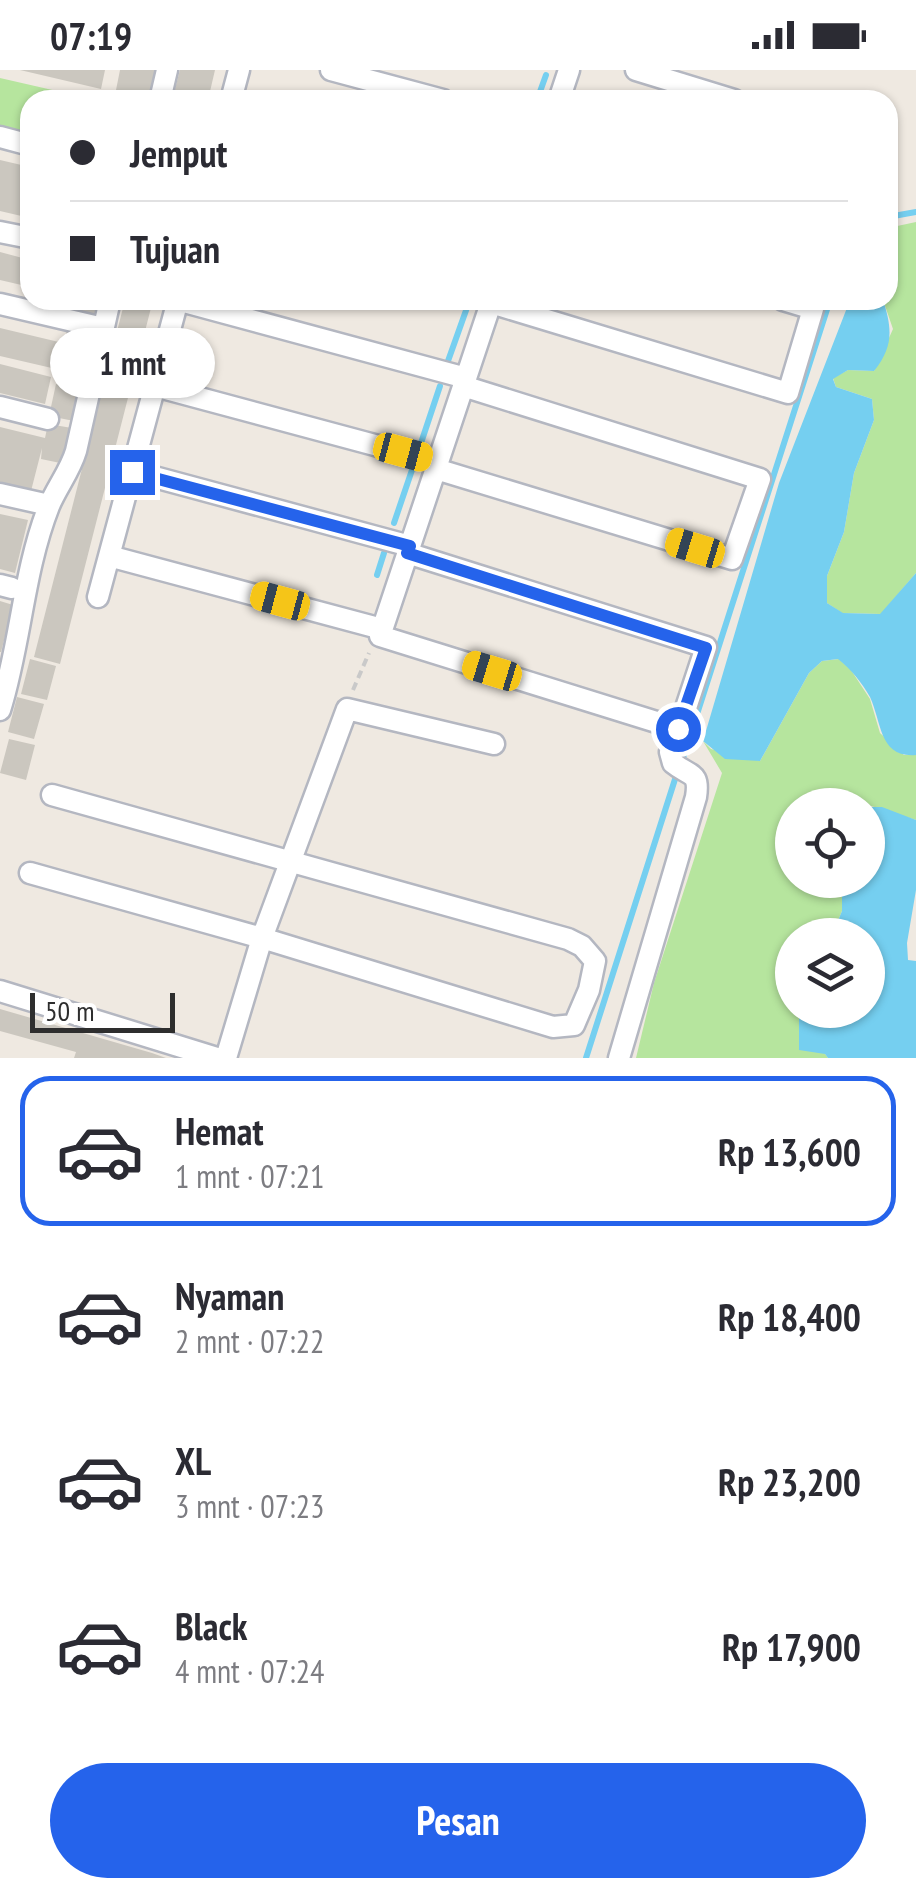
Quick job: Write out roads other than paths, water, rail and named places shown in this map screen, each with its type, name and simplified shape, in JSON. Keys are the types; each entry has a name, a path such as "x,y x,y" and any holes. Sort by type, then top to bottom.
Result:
{"street":[{"path":"331,70 406,90"},
{"path":"636,70 701,90"},
{"path":"26,310 103,328"},
{"path":"0,710 13,669 24,593 49,505 76,451 108,310"},
{"path":"98,597 175,310"},
{"path":"155,386 437,465 732,559 760,479 465,382 213,310"},
{"path":"381,632 489,310"},
{"path":"518,310 788,393 814,310"},
{"path":"0,407 48,419"},
{"path":"132,472 409,550 706,648 670,752 673,762 693,774 698,782 696,797 619,1058"},
{"path":"0,494 49,505"},
{"path":"110,556 381,632 678,729"},
{"path":"226,1058 262,938 346,709 494,744"},
{"path":"30,873 262,938 553,1027 574,1025 581,1015 594,961 582,946 52,794"},
{"path":"0,990 217,1058"}],"water":[{"path":"846,310 886,310 889,337 874,371 848,370 833,379 836,387 872,399 874,420 854,473 844,532 827,576 827,603 843,613 880,614 916,573 916,755 895,751 888,745 870,697 838,659 822,661 809,673 760,761 725,759 703,741 779,483"},
{"path":"885,808 916,820 916,890 907,943 908,960 916,961 916,1058 828,1058 825,1054 799,1050 799,1028 885,1028 885,918 839,918 842,898 885,898"}],"waterway":[{"path":"541,90 546,75"},
{"path":"898,215 916,212"},
{"path":"448,361 466,310"},
{"path":"681,764 827,310"},
{"path":"420,446 440,386"},
{"path":"394,523 413,467"},
{"path":"377,575 384,553"},
{"path":"586,1058 677,773"}]}
